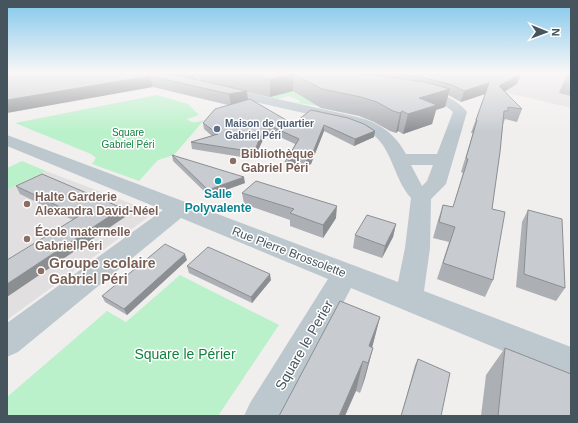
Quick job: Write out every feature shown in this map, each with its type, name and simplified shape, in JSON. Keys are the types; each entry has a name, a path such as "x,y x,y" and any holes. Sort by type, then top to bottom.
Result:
{"street":[{"path":"227,92 334,116 373,128 386,137 395,148 409,183 421,197 414,271 408,298"},
{"path":"408,92 444,100 454,105 460,112 436,184 421,197"},
{"name":"Rue Pierre Brossolette","path":"7,140 571,363"},
{"path":"7,159 30,150"},
{"path":"400,159 432,160 444,158"},
{"path":"400,159 418,166 438,179"},
{"path":"7,342 179,209"},
{"name":"Square le Perier","path":"263,416 345,274"}],"shaded area":[{"path":"501,92 571,92 571,108"},
{"name":"Groupe scolaire Gabriel Péri","path":"46,171 148,210 147,218 7,320 7,190"}],"green space":[{"path":"260,92 314,92 320,106 297,103 301,101 289,96 278,99 251,94"},
{"name":"Square Gabriel Péri","path":"157,95 188,104 199,115 187,119 189,121 195,122 204,120 174,155 158,160 139,181 92,164 96,158 91,154 15,123"},
{"path":"22,161 46,171 7,190 7,168"},
{"name":"Square le Périer","path":"180,275 279,325 218,416 7,416 7,397 107,311 126,322"}],"building":[{"path":"7,92 56,92 7,100"},
{"path":"219,92 243,92 229,94"},
{"path":"335,92 441,92 419,98 437,105 408,114 402,111 400,113 393,111 377,102"},
{"path":"486,92 505,92 522,109 508,107 508,111 504,111 492,209 505,212 493,280 443,263 455,227 439,222 443,205 453,207 468,159 466,158 476,120"},
{"path":"250,99 293,124 311,110 348,118 364,124 375,131 355,139 324,125 311,157 306,159 296,158 285,162 299,139 266,124 254,152 191,142 218,134 203,123 215,109"},
{"path":"172,155 244,177 208,190"},
{"path":"42,174 122,208 7,284 7,260 79,216 16,186"},
{"path":"256,181 337,206 323,225 290,213 294,209 242,193"},
{"path":"528,210 562,219 565,288 524,274"},
{"path":"367,215 396,224 385,246 355,235"},
{"path":"165,244 185,254 124,309 102,296"},
{"path":"208,247 270,274 251,297 187,266"},
{"path":"340,301 380,317 369,346 373,348 368,363 363,361 339,416 279,416"},
{"path":"505,348 571,374 571,416 498,416"},
{"path":"418,359 450,373 441,416 401,416"}],"place":[{"name":"Maison de quartier Gabriel Péri","path":"217,129"},
{"name":"Bibliothèque Gabriel Péri","path":"233,161"},
{"name":"Salle Polyvalente","path":"218,181"},
{"name":"Halte Garderie Alexandra David-Néel","path":"27,204"},
{"name":"École maternelle Gabriel Péri","path":"27,239"},
{"name":"Groupe scolaire Gabriel Péri","path":"41,271"}]}
